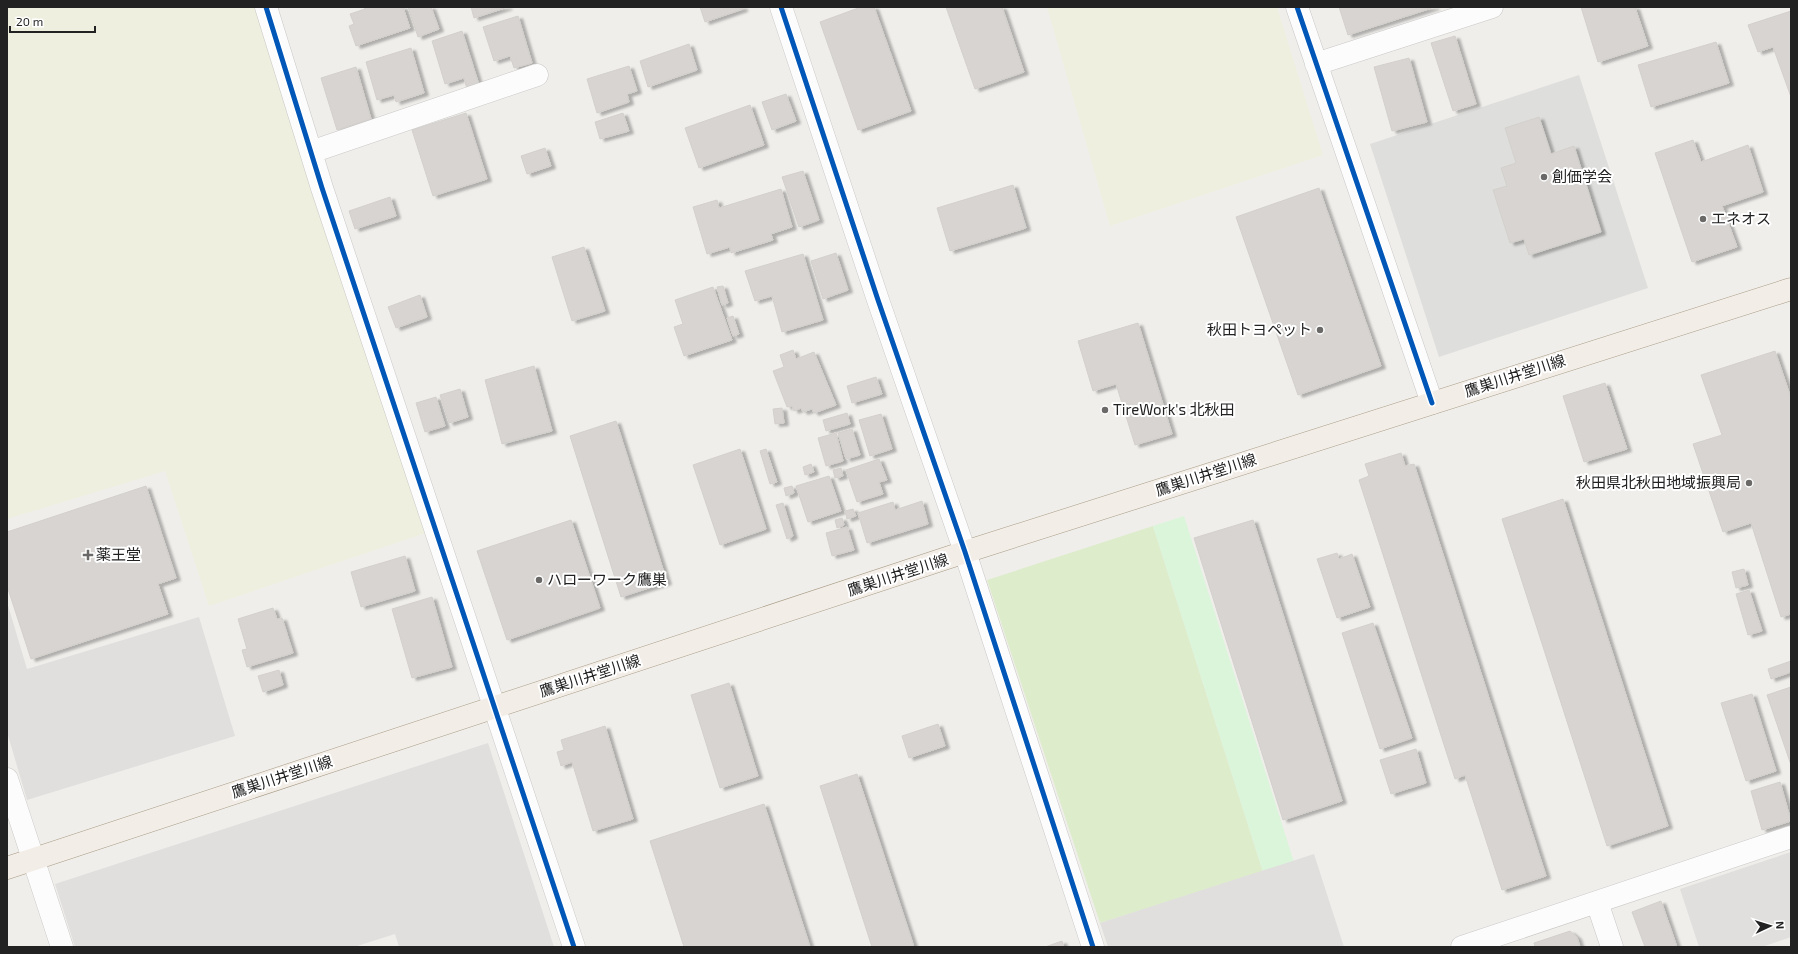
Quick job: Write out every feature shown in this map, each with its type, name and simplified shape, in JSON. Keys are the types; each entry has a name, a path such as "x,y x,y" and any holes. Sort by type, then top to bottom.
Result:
{"main road":[{"name":"鷹巣川井堂川線","path":"7,868 965,552 1791,289"}],"street":[{"path":"266,7 311,152 574,947"},
{"path":"781,7 878,300 965,552 1093,947"},
{"path":"1297,7 1432,403"},
{"path":"1316,64 1492,7"},
{"path":"311,152 537,76"},
{"path":"7,779 62,947"},
{"path":"1462,947 1791,837"},
{"path":"1597,902 1612,947"}],"shaded area":[{"path":"1579,75 1648,288 1439,357 1370,144"},
{"path":"7,602 27,669 199,617 235,736 27,800 7,732"},
{"path":"488,743 554,947 399,947 395,934 354,947 75,947 55,884"},
{"path":"1791,852 1791,937 1762,947 1699,947 1680,889"},
{"path":"1314,854 1344,947 1108,947 1100,923"}],"green space":[{"path":"7,7 255,7 426,533 209,606 165,471 7,519"},
{"path":"1047,7 1277,7 1323,155 1110,226"},
{"path":"1184,516 1294,862 1263,872 1153,526"},
{"path":"1153,526 1263,872 1100,923 987,580"}],"building":[{"path":"364,7 403,7 410,28 356,46 349,26 354,24 350,14 365,9"},
{"path":"408,7 431,7 439,29 418,37"},
{"path":"471,7 508,7 474,18"},
{"path":"700,7 743,7 743,9 705,22"},
{"path":"861,7 874,7 911,111 858,130 820,22"},
{"path":"946,7 1002,7 1024,72 975,89"},
{"path":"1339,7 1435,7 1348,35"},
{"path":"1581,7 1635,7 1648,46 1598,62"},
{"path":"1791,11 1791,97 1773,47 1758,52 1748,25"},
{"path":"518,16 532,63 514,68 510,56 494,61 483,27"},
{"path":"462,31 479,85 467,89 464,78 445,84 432,41"},
{"path":"1455,36 1476,104 1453,111 1431,43"},
{"path":"1716,42 1729,83 1651,107 1638,65"},
{"path":"689,44 697,70 648,87 640,61"},
{"path":"411,48 424,93 396,102 394,95 377,100 366,62"},
{"path":"1409,58 1427,122 1392,131 1374,67"},
{"path":"629,66 637,91 627,94 629,102 597,113 587,79"},
{"path":"356,67 371,119 337,130 321,78"},
{"path":"786,94 796,121 772,130 762,102"},
{"path":"750,105 764,145 699,168 685,128"},
{"path":"466,113 487,179 433,196 412,130"},
{"path":"623,113 629,131 600,139 595,122"},
{"name":"創価学会","path":"1539,117 1551,154 1574,146 1601,232 1529,255 1524,239 1510,243 1493,190 1507,186 1501,168 1516,163 1505,128"},
{"path":"1693,140 1701,162 1748,145 1763,192 1722,206 1737,247 1692,262 1655,153"},
{"path":"545,148 551,166 527,174 521,156"},
{"path":"803,171 819,220 799,227 782,177"},
{"path":"1013,185 1026,228 950,251 937,208"},
{"path":"1319,188 1381,366 1298,395 1236,217"},
{"path":"781,189 792,227 771,234 773,240 731,253 730,247 707,254 693,207 717,200 719,208"},
{"path":"390,197 396,216 355,229 349,211"},
{"path":"584,247 605,311 572,321 552,257"},
{"path":"836,253 848,290 823,299 811,261"},
{"path":"803,254 823,320 782,332 772,296 755,301 745,271"},
{"path":"723,286 728,303 722,305 717,287"},
{"path":"713,287 732,340 684,356 674,327 683,324 675,300"},
{"path":"420,295 427,317 396,328 388,307"},
{"path":"733,316 739,334 733,336 727,318"},
{"path":"1138,323 1172,434 1135,445 1116,384 1093,391 1078,341"},
{"path":"793,350 796,359 814,352 836,405 814,413 812,409 803,412 801,408 794,411 792,406 787,407 773,371 784,367 780,355"},
{"name":"秋田県北秋田地域振興局","path":"1775,351 1791,398 1791,614 1781,617 1751,523 1723,532 1693,444 1722,435 1701,375"},
{"path":"534,366 552,431 502,444 485,380"},
{"path":"876,377 882,394 852,403 847,386"},
{"path":"1605,383 1627,449 1584,462 1563,396"},
{"path":"460,389 468,417 449,423 440,395"},
{"path":"436,397 445,426 425,432 416,403"},
{"path":"782,408 784,423 775,424 773,409"},
{"path":"847,413 850,424 826,431 823,420"},
{"path":"881,414 892,449 870,456 859,420"},
{"path":"616,421 667,582 621,597 570,436"},
{"path":"852,429 860,455 846,459 838,433"},
{"path":"836,433 843,461 826,466 818,438"},
{"path":"740,449 766,529 720,545 693,465"},
{"path":"766,449 777,482 770,484 760,451"},
{"path":"1401,453 1405,466 1414,464 1546,876 1502,890 1465,775 1455,779 1359,480 1369,476 1365,464"},
{"path":"879,459 887,480 879,482 883,494 857,502 846,470"},
{"path":"811,464 814,472 805,475 803,467"},
{"path":"841,468 843,476 835,478 833,470"},
{"path":"829,476 841,511 808,522 796,486"},
{"name":"薬王堂","path":"146,486 176,578 158,584 168,614 31,659 7,586 7,532"},
{"path":"792,486 794,493 786,496 784,488"},
{"path":"1563,499 1668,826 1607,846 1502,519"},
{"path":"922,501 928,524 867,543 858,513 893,502 895,510"},
{"path":"783,503 793,536 787,539 776,505"},
{"path":"853,509 856,516 847,519 845,511"},
{"path":"842,518 844,525 837,528 835,520"},
{"name":"ハローワーク鷹巣","path":"571,520 600,608 507,640 477,551"},
{"path":"1253,520 1342,801 1283,820 1194,538"},
{"path":"847,527 854,550 832,556 826,533"},
{"path":"1337,553 1339,559 1352,554 1370,607 1337,618 1317,559"},
{"path":"405,556 415,591 361,607 351,572"},
{"path":"1744,569 1748,585 1736,588 1732,572"},
{"path":"1749,590 1762,631 1748,635 1736,594"},
{"path":"432,597 452,667 412,678 392,609"},
{"path":"273,608 277,619 282,618 293,653 247,667 242,650 247,649 238,619"},
{"path":"1373,623 1412,738 1380,749 1342,633"},
{"path":"1791,661 1791,672 1771,679 1768,669"},
{"path":"279,670 283,685 263,692 258,676"},
{"path":"729,683 758,776 720,788 691,695"},
{"path":"1791,687 1791,765 1767,695"},
{"path":"1752,694 1776,771 1746,781 1721,703"},
{"path":"938,724 945,746 909,758 902,736"},
{"path":"605,726 633,819 593,831 572,762 561,766 557,752 564,750 561,740"},
{"path":"1416,749 1426,783 1391,794 1380,760"},
{"path":"857,774 914,947 872,947 820,786"},
{"path":"1780,782 1791,821 1762,830 1751,791"},
{"path":"764,804 810,947 684,947 650,841"},
{"path":"1661,901 1677,947 1645,947 1632,912"},
{"path":"1570,931 1577,937 1580,947 1535,947 1534,943"},
{"path":"1062,941 1064,947 1045,947"}],"cycle path":[{"path":"266,7 322,188 574,947"},
{"path":"781,7 878,300 965,552 1093,947"},
{"path":"1297,7 1432,403"}],"place":[{"name":"創価学会","path":"1544,177"},
{"name":"エネオス","path":"1703,219"},
{"name":"秋田トヨペット","path":"1320,330"},
{"name":"TireWork's 北秋田","path":"1105,410"},
{"name":"秋田県北秋田地域振興局","path":"1749,483"},
{"name":"薬王堂","path":"88,555"},
{"name":"ハローワーク鷹巣","path":"539,580"}]}
